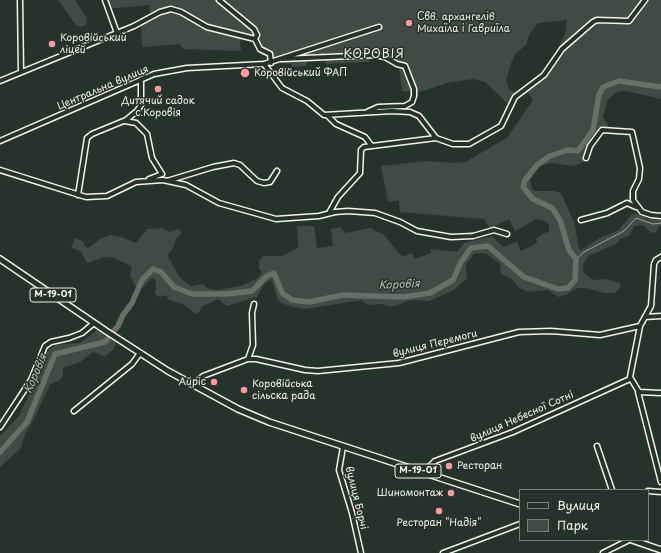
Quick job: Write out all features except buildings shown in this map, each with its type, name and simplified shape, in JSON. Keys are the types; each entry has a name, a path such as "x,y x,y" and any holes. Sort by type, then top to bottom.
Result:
{"main road":[{"name":"М-19-01","path":"0,259 140,353 193,385 238,409 269,422 343,447 519,504"},
{"path":"635,541 661,550"}],"street":[{"path":"20,0 21,72"},
{"path":"106,0 118,33"},
{"path":"219,0 253,27 257,33 255,39 260,49 270,54 271,63"},
{"path":"329,213 338,197 360,173 362,148 371,144 436,138 453,144 468,144 500,127 504,122 509,106 514,97 544,75 558,54 573,39 597,20 629,21 645,0"},
{"path":"0,81 118,33 149,19 162,11 173,8 207,27 255,39"},
{"path":"282,59 379,27"},
{"name":"Центральна вулиця","path":"0,142 141,79 175,69 264,64 282,59 293,60 375,55 385,57 397,64 405,66 414,89 412,102 405,106 378,107 367,112"},
{"path":"264,64 282,88 307,101 322,114 328,116 395,111 414,114 420,118 436,138"},
{"path":"78,195 87,138 92,134 125,121 140,108 141,79"},
{"path":"328,116 336,124 365,137 371,144"},
{"path":"0,170 78,195 92,197 107,196 131,184 162,174 152,158 145,130 136,123 125,121"},
{"path":"586,158 592,143 602,130 632,132 640,168 639,179 632,198 636,207"},
{"path":"167,181 212,167 234,163 240,165 257,180 264,183 270,182 277,171"},
{"path":"147,180 167,181 186,185 218,203 273,219 285,220 348,211 374,213 400,222 417,231 450,237 473,236 495,230 508,234"},
{"path":"581,220 607,214 627,203 636,207 645,214 661,216"},
{"path":"659,258 654,266 651,306 640,326 630,379 637,391 648,439 661,482"},
{"path":"193,385 203,376 248,358 253,345 252,313 254,304"},
{"path":"645,317 661,316"},
{"path":"0,427 31,380 45,346 51,342 70,338 82,333 94,323"},
{"name":"вулиця Перемоги","path":"248,358 259,359 305,370 318,371 399,363 519,332 551,331 600,335 640,326"},
{"path":"74,411 132,364 140,353"},
{"name":"вулиця Небесної Сотні","path":"426,474 433,462 513,432 630,379"},
{"path":"637,391 661,393"},
{"path":"597,446 612,489"},
{"name":"вулиця Борчі","path":"343,447 339,470 352,513 361,553"},
{"path":"649,491 661,492"},
{"path":"443,553 519,524"},
{"path":"603,553 627,541"}],"green space":[{"path":"58,0 75,0 87,18 86,25 81,27 76,25"},
{"path":"103,0 661,0 661,99 624,91 617,92 608,99 603,117 609,127 607,132 596,140 591,155 583,162 575,166 551,163 540,166 530,180 533,191 554,191 561,193 574,222 579,249 581,250 600,238 619,230 631,215 636,213 648,219 661,220 661,226 658,227 654,233 650,232 643,225 634,226 630,235 620,239 616,244 588,256 583,265 583,271 592,280 606,279 620,283 621,286 615,293 604,293 585,288 577,288 566,295 558,297 548,290 529,292 519,288 511,278 501,274 500,264 487,254 481,253 474,254 466,264 467,278 454,290 429,301 411,300 395,306 388,306 383,304 367,305 362,300 305,309 281,303 277,298 272,281 270,280 264,284 257,297 227,306 218,299 201,307 200,311 196,314 183,304 169,300 166,295 159,297 155,294 156,282 154,278 150,279 143,288 136,287 130,276 132,267 125,263 114,258 104,257 87,263 82,253 71,248 75,238 83,241 85,246 88,248 100,239 110,235 121,237 136,243 147,229 162,228 170,232 177,229 181,231 181,234 176,239 172,250 168,254 169,259 179,276 186,283 192,286 203,284 206,288 218,290 244,285 258,278 262,272 259,268 259,261 263,256 282,256 298,248 297,226 314,226 317,248 333,246 331,229 341,227 345,233 371,228 384,235 402,257 412,253 415,259 431,253 431,249 457,252 464,243 492,236 503,247 517,242 521,251 537,243 536,238 549,231 549,224 545,221 536,219 515,231 509,219 490,229 484,219 400,212 399,200 388,202 381,166 426,161 454,163 465,162 507,138 533,100 528,93 518,98 512,108 485,82 473,79 447,83 420,92 402,91 399,68 384,60 370,58 369,62 326,64 325,61 307,61 306,66 292,67 292,64 282,63 271,65 270,70 257,69 257,61 268,60 269,58 259,53 253,42 240,38 241,51 184,49 179,44 142,47 141,23 151,17 149,5 106,9","holes":["567,20 565,34 549,66 526,89 515,92 509,90 506,80 511,63 516,53 526,45 529,35 538,23"]},
{"path":"97,330 116,343 113,350 105,356 93,352 80,362 63,368 63,376 59,381 50,384 33,421 25,434 21,448 0,467 0,436 19,416 32,388 45,353 56,345 80,343"}],"waterway":[{"name":"Коровія","path":"0,452 27,422 55,354 105,342 118,326 123,315 132,303 142,280 153,269 161,272 174,287 192,294 226,294 252,291 267,276 274,273 282,293 292,300 309,302 343,295 403,297 430,293 453,280 461,262 471,248 488,246 524,277 558,289 568,288 575,280 576,259 569,250 560,220 552,208 533,199 523,187 525,180 537,165 550,156 568,150 578,151 593,130 599,95 603,87 619,81 661,87"},
{"path":"576,259 584,252 624,231 636,218 653,224 661,223"}],"place":[{"name":"Свв. архангелів Михаїла і Гавриїла","path":"409,23"},
{"name":"Коровійський ліцей","path":"52,44"},
{"name":"Коровійський ФАП","path":"245,73"},
{"name":"Дитячий садок с.Коровія","path":"158,89"},
{"name":"Айріс","path":"214,382"},
{"name":"Коровійська сільска рада","path":"244,390"},
{"name":"Ресторан","path":"449,466"},
{"name":"Шиномонтаж","path":"451,493"},
{"name":"Ресторан \"Надія\"","path":"439,511"}],"district":[{"name":"КОРОВІЯ","path":"374,55"}]}
